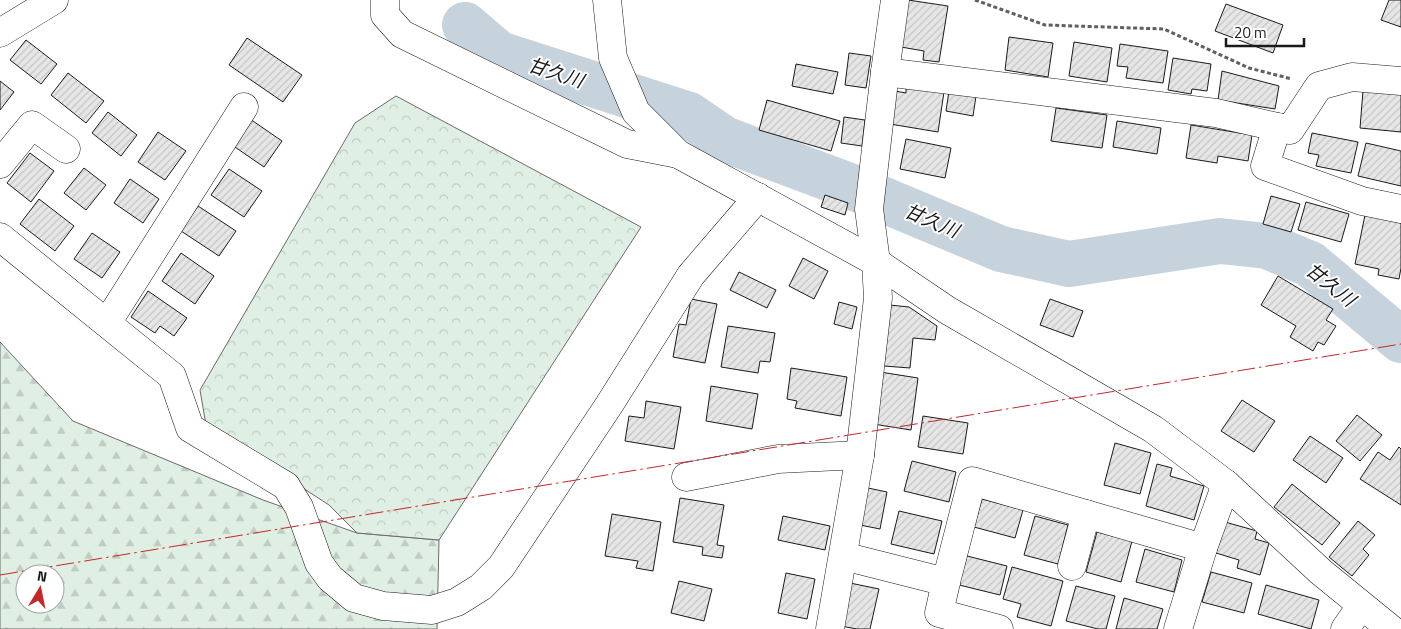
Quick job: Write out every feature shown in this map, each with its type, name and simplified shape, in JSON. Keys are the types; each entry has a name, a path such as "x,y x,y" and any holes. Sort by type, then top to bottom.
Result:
{"street":[{"path":"0,33 54,0"},
{"path":"385,0 386,15 402,34 627,144 678,154"},
{"path":"607,0 613,58 636,112 678,154 876,262 947,310 1153,429 1226,484 1321,572 1391,629"},
{"path":"830,629 860,455 878,298 876,262 869,209 895,0"},
{"path":"885,72 1216,112 1290,130 1319,86 1352,77 1401,81"},
{"path":"107,323 244,107"},
{"path":"0,164 32,125 66,149"},
{"path":"1277,127 1265,166 1362,201 1401,209"},
{"path":"0,237 172,376 190,428 286,486 299,507 319,563 330,578 354,598 382,606 432,610 457,602 481,587 502,567 609,405 691,275 758,197"},
{"path":"686,477 778,459 860,455"},
{"path":"999,629 939,613 972,481 1203,548"},
{"path":"1178,629 1203,548 1226,484"},
{"path":"1072,566 1086,514"},
{"path":"843,556 946,582"},
{"path":"1345,629 1361,606"}],"path":[{"path":"975,0 1045,25 1164,29 1249,68 1319,86"}],"green space":[{"path":"396,96 641,227 439,540 357,533 329,505 206,425 200,390 355,123"},
{"path":"0,342 73,421 263,500 357,533 439,540 437,629 0,629"}],"building":[{"path":"908,0 948,6 939,62 923,60 924,51 901,47"},
{"path":"1389,0 1401,0 1401,27 1381,20"},
{"path":"1226,4 1283,25 1273,53 1215,31"},
{"path":"1009,37 1053,43 1048,77 1005,70"},
{"path":"247,38 302,75 283,102 229,65"},
{"path":"26,40 57,64 41,84 10,60"},
{"path":"1074,42 1112,48 1107,82 1069,76"},
{"path":"1120,44 1168,51 1163,83 1126,78 1128,67 1117,66"},
{"path":"849,53 871,56 866,88 845,85"},
{"path":"1173,58 1211,64 1207,91 1192,89 1191,94 1168,90"},
{"path":"796,64 838,72 833,94 792,86"},
{"path":"1222,71 1279,86 1275,109 1218,100"},
{"path":"68,73 104,101 86,123 51,95"},
{"path":"0,81 14,92 0,110"},
{"path":"906,86 944,92 938,132 890,124 895,91 906,93"},
{"path":"949,91 976,96 973,116 946,111"},
{"path":"1363,91 1401,94 1401,132 1360,128"},
{"path":"767,100 840,121 831,151 759,130"},
{"path":"1056,108 1107,115 1102,148 1051,141"},
{"path":"108,112 137,135 121,156 92,133"},
{"path":"844,117 865,120 862,146 841,143"},
{"path":"250,119 282,141 264,167 232,145"},
{"path":"1117,121 1161,128 1157,154 1113,147"},
{"path":"1191,125 1252,135 1248,161 1218,156 1217,163 1186,158"},
{"path":"158,132 186,151 165,180 138,162"},
{"path":"1312,133 1358,142 1351,173 1316,166 1319,155 1308,153"},
{"path":"906,139 951,148 945,178 900,169"},
{"path":"1366,143 1401,151 1401,186 1358,176"},
{"path":"30,153 54,171 31,202 7,183"},
{"path":"84,168 106,185 86,210 64,193"},
{"path":"229,169 262,191 244,217 211,195"},
{"path":"130,179 159,199 143,223 114,203"},
{"path":"825,195 848,203 845,215 821,207"},
{"path":"1271,196 1300,204 1291,232 1263,224"},
{"path":"39,199 74,226 55,251 20,224"},
{"path":"1306,202 1349,214 1341,242 1298,230"},
{"path":"198,206 236,231 219,256 181,231"},
{"path":"1365,215 1401,223 1401,268 1399,279 1378,275 1379,269 1355,264"},
{"path":"92,233 120,252 102,278 74,259"},
{"path":"181,253 214,276 195,304 162,281"},
{"path":"803,258 828,271 814,299 789,286"},
{"path":"739,272 776,290 767,308 730,290"},
{"path":"1278,276 1333,309 1326,320 1336,326 1324,345 1318,342 1313,351 1290,337 1296,326 1261,305"},
{"path":"148,291 187,318 174,336 160,326 155,333 131,317"},
{"path":"691,299 717,304 705,363 673,357 679,324 686,325"},
{"path":"1050,299 1083,311 1073,337 1040,325"},
{"path":"839,302 857,307 852,329 834,324"},
{"path":"890,305 909,307 937,326 935,340 913,338 910,368 884,366"},
{"path":"728,326 775,333 770,362 760,361 758,373 721,367"},
{"path":"791,368 847,377 841,416 795,408 797,401 787,399"},
{"path":"880,372 918,378 911,430 873,424"},
{"path":"711,386 758,394 752,429 706,421"},
{"path":"1242,400 1275,421 1254,452 1221,431"},
{"path":"646,401 681,407 674,449 625,441 629,416 644,418"},
{"path":"1357,415 1382,435 1360,461 1336,441"},
{"path":"923,416 968,423 963,454 918,447"},
{"path":"1310,436 1343,458 1326,483 1293,460"},
{"path":"1115,443 1151,453 1140,494 1104,485"},
{"path":"1399,447 1401,449 1401,505 1360,479 1378,452 1390,460"},
{"path":"912,461 956,472 949,502 904,491"},
{"path":"1157,464 1172,468 1170,476 1204,486 1194,520 1146,506"},
{"path":"1292,484 1340,523 1322,545 1274,507"},
{"path":"868,488 887,492 880,529 860,525"},
{"path":"680,498 724,505 717,545 724,546 722,558 702,555 703,547 673,542"},
{"path":"982,499 1023,510 1015,538 974,527"},
{"path":"899,511 942,521 934,554 891,544"},
{"path":"612,514 661,522 653,571 636,568 638,561 605,556"},
{"path":"783,516 830,526 825,550 778,540"},
{"path":"1035,516 1068,525 1058,564 1024,555"},
{"path":"1358,521 1375,535 1363,549 1369,555 1352,576 1329,557"},
{"path":"1225,522 1257,531 1255,539 1269,543 1260,575 1237,568 1239,560 1216,553"},
{"path":"1097,532 1132,541 1121,582 1086,572"},
{"path":"1145,549 1182,560 1174,592 1136,582"},
{"path":"967,556 1007,566 1000,595 959,585"},
{"path":"1012,567 1063,581 1051,626 1017,617 1021,604 1003,599"},
{"path":"1211,572 1252,583 1244,613 1202,602"},
{"path":"786,573 815,579 807,619 778,613"},
{"path":"679,581 712,589 704,621 671,613"},
{"path":"850,583 879,589 870,629 841,626"},
{"path":"1266,585 1319,600 1311,629 1258,614"},
{"path":"1076,586 1115,596 1106,629 1098,629 1066,621"},
{"path":"1124,598 1163,609 1157,629 1116,629"}],"waterway":[{"name":"甘久川","path":"465,25 499,54 689,115 724,139 855,188 1001,249 1069,264 1220,241 1267,246 1310,264 1401,340"}],"power":[{"path":"0,575 1401,344"}]}
